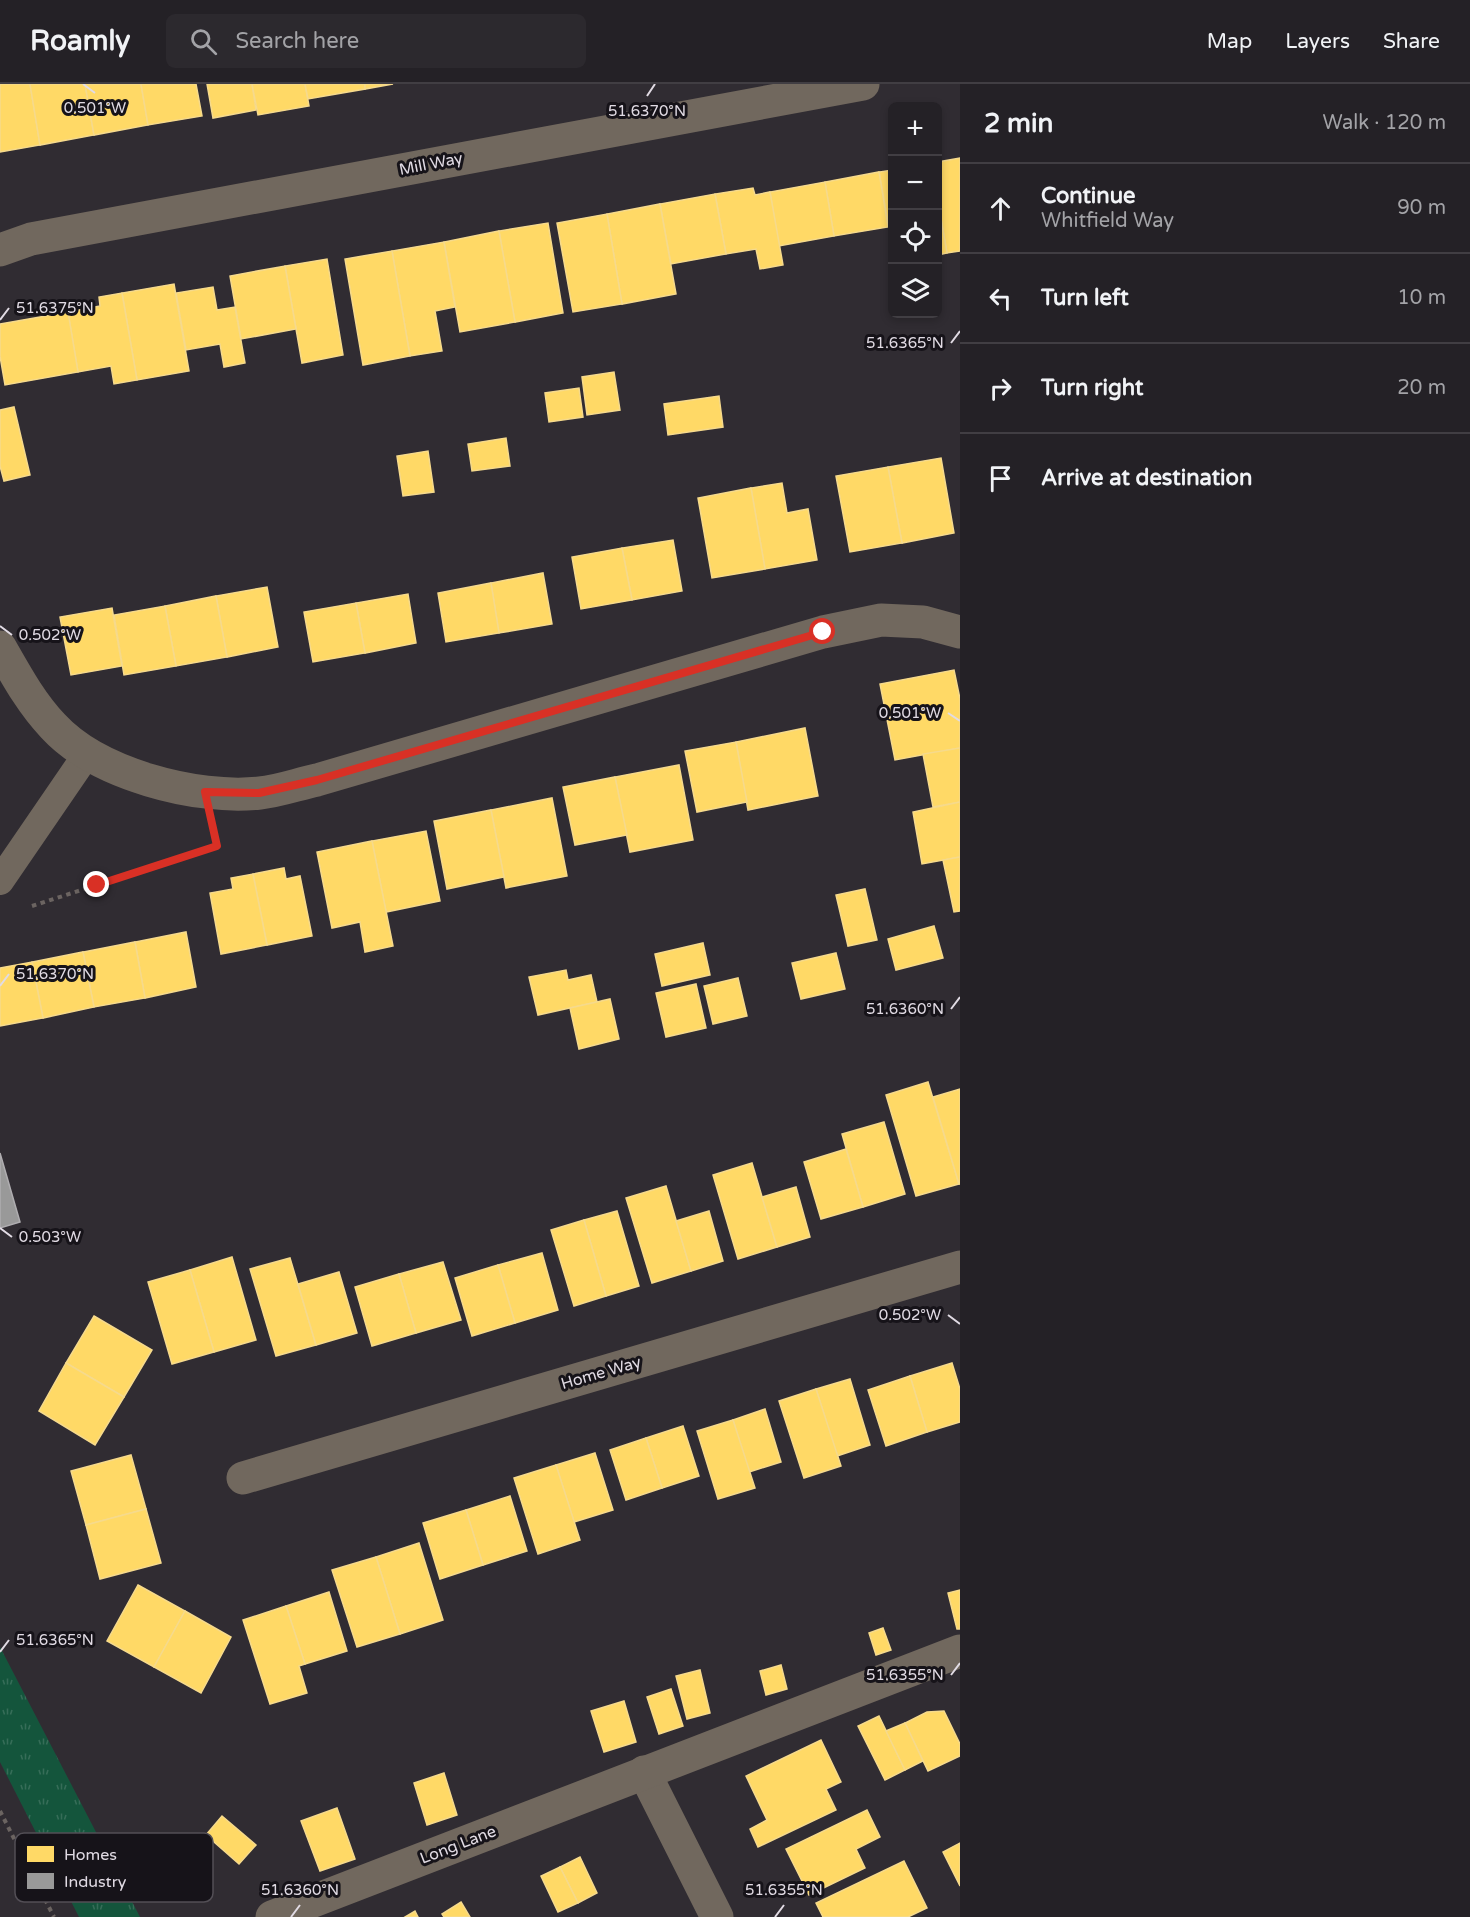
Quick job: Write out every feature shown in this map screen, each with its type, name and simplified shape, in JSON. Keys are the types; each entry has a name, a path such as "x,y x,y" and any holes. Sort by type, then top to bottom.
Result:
{"street":[{"name":"Mill Way","path":"0,250 42,237 863,84"},
{"path":"0,647 23,689 54,727 87,754 125,772 170,786 205,792 259,793 317,780 823,632 881,620 923,622 960,632"},
{"name":"Home Way","path":"243,1478 960,1267"},
{"name":"Long Lane","path":"272,1917 960,1651"},
{"path":"644,1772 717,1917"}],"lane":[{"path":"0,880 87,754"}],"path":[{"path":"21,909 217,846 205,792"},
{"path":"0,1811 15,1840"},
{"path":"46,1902 54,1917"}],"green space":[{"path":"0,1647 96,1833 36,1833 0,1762"},
{"path":"71,1902 132,1902 140,1917 79,1917"}],"building: Homes":[{"path":"0,84 30,84 40,145 0,152"},
{"path":"30,84 85,84 94,135 40,145"},
{"path":"85,84 141,84 148,125 94,135"},
{"path":"141,84 196,84 202,116 148,125"},
{"path":"207,84 252,84 256,110 213,118"},
{"path":"252,84 305,84 309,106 258,115"},
{"path":"305,84 365,84 365,89 308,99"},
{"path":"365,84 393,84 365,89"},
{"path":"960,158 960,251 947,253 942,225 942,161"},
{"path":"888,171 888,223 879,172"},
{"path":"879,172 888,227 834,236 825,182"},
{"path":"825,182 834,236 779,246 770,192"},
{"path":"753,188 755,195 770,192 783,265 760,269 756,249 726,254 715,194"},
{"path":"715,194 726,254 671,264 660,204"},
{"path":"660,204 676,294 622,304 607,214"},
{"path":"607,214 622,304 573,312 557,223"},
{"path":"548,223 563,313 515,322 499,231"},
{"path":"942,225 947,253 942,254"},
{"path":"499,231 515,322 460,332 444,242"},
{"path":"444,242 455,307 435,311 442,351 410,356 392,251"},
{"path":"392,251 410,356 363,365 345,259"},
{"path":"327,259 343,355 302,363 285,266"},
{"path":"285,266 296,329 241,339 230,276"},
{"path":"174,284 189,371 137,380 122,293"},
{"path":"213,287 217,310 235,307 245,363 224,367 220,344 186,350 176,293"},
{"path":"122,293 137,380 114,384 111,366 78,372 68,312 100,306 99,297"},
{"path":"68,312 78,372 5,385 0,356 0,324"},
{"path":"614,372 620,410 587,415 582,377"},
{"path":"579,388 583,417 549,422 545,393"},
{"path":"719,396 723,427 668,435 664,404"},
{"path":"14,407 30,475 4,481 0,466 0,410"},
{"path":"506,438 510,466 472,471 468,444"},
{"path":"428,451 434,492 403,496 397,456"},
{"path":"941,458 954,533 902,543 888,467"},
{"path":"888,467 902,543 850,552 836,476"},
{"path":"782,483 787,513 808,509 817,560 765,569 751,488"},
{"path":"751,488 765,569 712,578 698,498"},
{"path":"673,540 682,591 632,600 622,548"},
{"path":"622,548 632,600 581,609 572,557"},
{"path":"543,573 552,624 499,633 491,583"},
{"path":"491,583 499,633 446,642 438,593"},
{"path":"267,587 278,647 227,657 216,596"},
{"path":"408,594 416,643 365,653 356,603"},
{"path":"216,596 227,657 176,666 165,606"},
{"path":"356,603 365,653 313,662 304,612"},
{"path":"165,606 176,666 124,675 114,615"},
{"path":"112,608 122,666 71,675 60,617"},
{"path":"954,670 960,699 960,748 895,760 880,684"},
{"path":"805,728 818,796 748,810 736,742"},
{"path":"736,742 747,802 697,812 685,751"},
{"path":"960,748 960,802 933,807 923,754"},
{"path":"679,765 693,840 630,852 615,777"},
{"path":"615,777 627,835 575,845 563,787"},
{"path":"552,798 567,876 506,888 491,810"},
{"path":"960,802 960,857 922,864 913,812"},
{"path":"491,810 504,877 447,889 434,821"},
{"path":"426,831 440,901 386,912 372,841"},
{"path":"372,841 393,946 365,952 360,922 332,928 317,852"},
{"path":"960,857 960,911 954,912 943,860"},
{"path":"284,868 286,879 300,876 312,936 267,945 253,874"},
{"path":"253,874 267,945 221,954 210,893 233,889 231,878"},
{"path":"865,889 877,940 848,946 836,895"},
{"path":"934,926 943,958 896,970 888,939"},
{"path":"186,932 196,987 145,998 135,942"},
{"path":"135,942 145,998 94,1007 83,952"},
{"path":"703,943 710,975 662,986 655,954"},
{"path":"83,952 94,1007 43,1018 32,962"},
{"path":"836,953 845,989 801,999 792,963"},
{"path":"32,962 43,1018 0,1026 0,968"},
{"path":"566,970 568,980 591,975 597,1002 538,1015 529,977"},
{"path":"738,978 747,1016 713,1024 704,986"},
{"path":"696,984 706,1028 666,1037 656,993"},
{"path":"610,999 619,1039 579,1049 570,1008"},
{"path":"928,1082 959,1184 916,1196 886,1095"},
{"path":"960,1089 960,1184 959,1184 933,1097"},
{"path":"884,1122 905,1194 863,1207 842,1134"},
{"path":"846,1149 863,1207 821,1219 804,1162"},
{"path":"752,1163 777,1247 738,1259 713,1175"},
{"path":"666,1186 691,1271 652,1283 626,1198"},
{"path":"796,1187 810,1237 777,1247 762,1197"},
{"path":"617,1211 639,1286 606,1296 584,1220"},
{"path":"709,1211 723,1261 691,1271 676,1221"},
{"path":"584,1220 606,1296 574,1306 551,1230"},
{"path":"542,1253 558,1310 515,1323 498,1265"},
{"path":"232,1257 256,1340 214,1352 190,1270"},
{"path":"290,1258 316,1345 276,1356 250,1269"},
{"path":"443,1262 461,1320 416,1333 399,1274"},
{"path":"498,1265 515,1323 472,1336 455,1278"},
{"path":"190,1270 214,1352 172,1364 148,1282"},
{"path":"339,1272 357,1333 316,1345 298,1284"},
{"path":"399,1274 416,1333 372,1346 355,1287"},
{"path":"94,1316 152,1350 124,1397 66,1363"},
{"path":"66,1363 124,1397 95,1445 39,1411"},
{"path":"952,1363 960,1389 960,1422 927,1432 910,1376"},
{"path":"910,1376 927,1432 886,1446 868,1390"},
{"path":"850,1379 870,1445 837,1456 816,1389"},
{"path":"816,1389 841,1466 804,1478 779,1401"},
{"path":"765,1409 781,1462 749,1472 733,1420"},
{"path":"733,1420 755,1488 718,1499 697,1431"},
{"path":"683,1426 699,1476 662,1488 646,1438"},
{"path":"646,1438 662,1488 626,1500 610,1450"},
{"path":"595,1453 613,1510 574,1522 556,1465"},
{"path":"131,1455 146,1509 86,1525 71,1471"},
{"path":"556,1465 580,1540 538,1554 514,1478"},
{"path":"510,1496 527,1551 483,1565 466,1510"},
{"path":"146,1509 161,1563 100,1579 86,1525"},
{"path":"466,1510 483,1565 440,1579 423,1523"},
{"path":"419,1543 443,1620 400,1634 376,1557"},
{"path":"376,1557 400,1634 357,1647 332,1570"},
{"path":"138,1585 185,1611 154,1667 107,1641"},
{"path":"960,1590 960,1629 957,1629 948,1593"},
{"path":"329,1592 347,1651 305,1664 286,1606"},
{"path":"286,1606 305,1664 299,1666 307,1693 270,1704 243,1620"},
{"path":"185,1611 231,1637 201,1693 154,1667"},
{"path":"883,1628 891,1650 876,1655 869,1633"},
{"path":"781,1665 787,1689 766,1695 760,1671"},
{"path":"700,1670 710,1713 687,1719 676,1676"},
{"path":"671,1689 683,1726 659,1734 647,1697"},
{"path":"624,1701 636,1742 604,1752 591,1711"},
{"path":"944,1711 960,1744 960,1756 928,1771 905,1723 927,1712"},
{"path":"879,1716 905,1770 885,1780 858,1726"},
{"path":"905,1723 923,1761 905,1770 886,1731"},
{"path":"821,1740 841,1782 826,1789 836,1810 758,1847 750,1829 767,1820 746,1776"},
{"path":"444,1773 457,1815 427,1825 414,1783"},
{"path":"337,1808 355,1859 320,1871 301,1821"},
{"path":"867,1810 880,1837 856,1849 865,1868 809,1895 786,1849"},
{"path":"222,1816 256,1845 239,1864 213,1841 213,1833 208,1833"},
{"path":"960,1843 960,1886 943,1852"},
{"path":"580,1857 597,1893 578,1903 560,1867"},
{"path":"904,1861 927,1908 908,1917 823,1917 816,1903"},
{"path":"560,1867 578,1903 558,1912 541,1876"},
{"path":"461,1902 470,1917 444,1917 442,1914"},
{"path":"415,1911 418,1917 405,1917"}],"building: Industry":[{"path":"0,1153 20,1222 0,1228"}],"route":[{"path":"97,885 217,846 205,792 259,793 317,780 823,632"}]}
